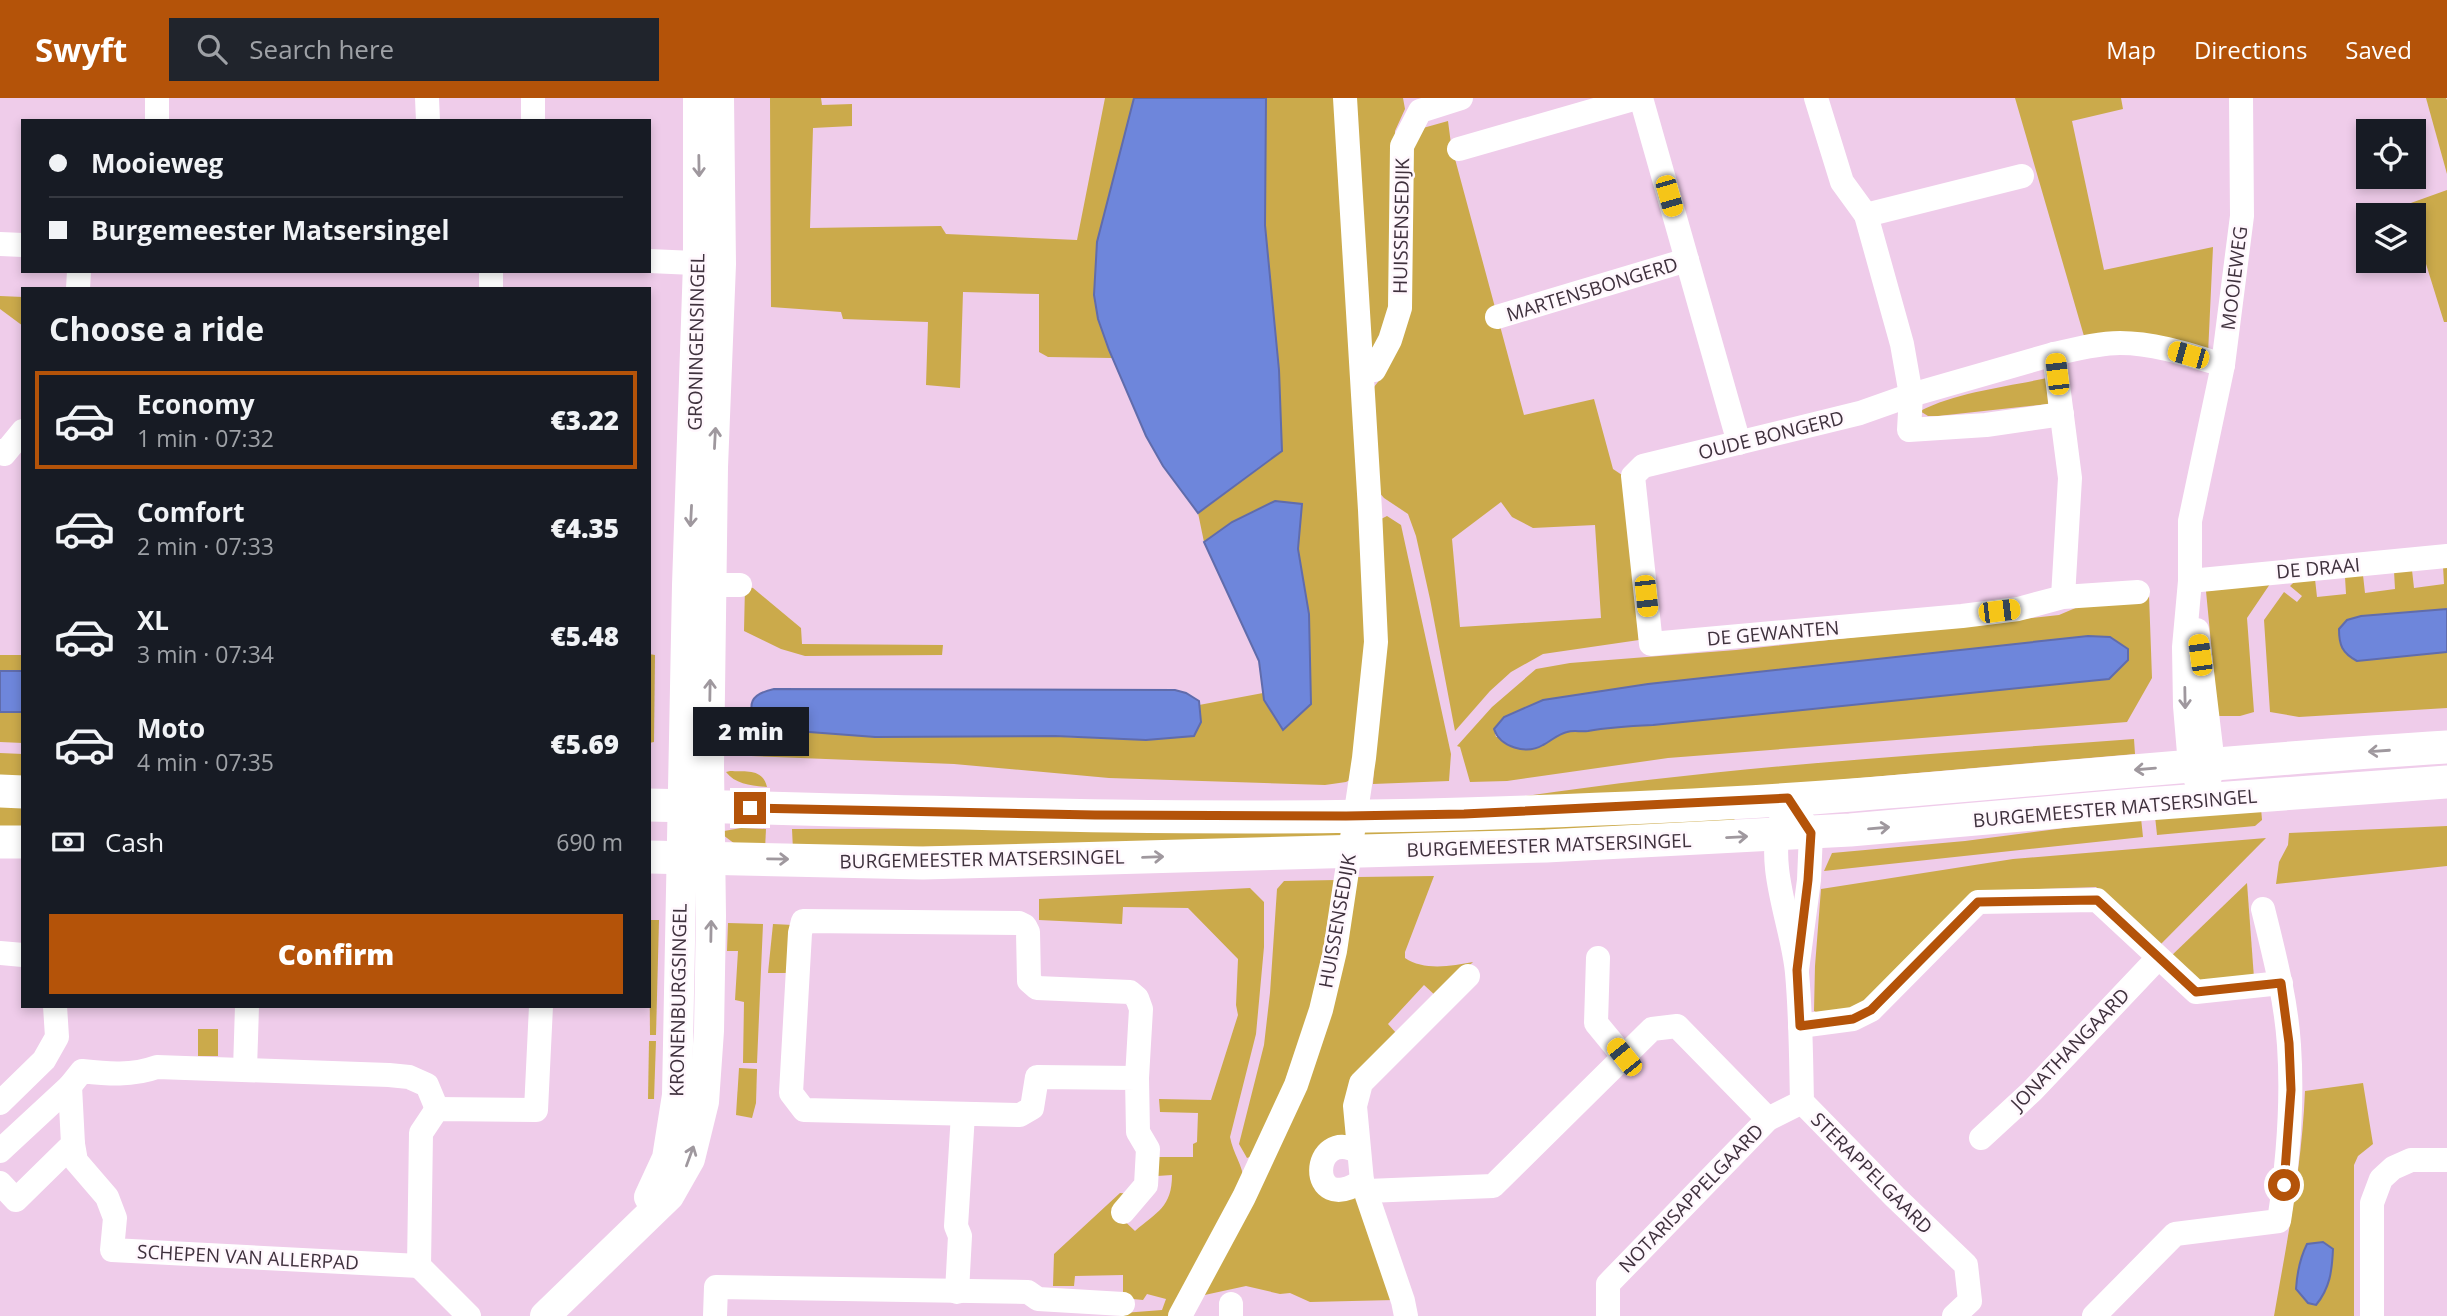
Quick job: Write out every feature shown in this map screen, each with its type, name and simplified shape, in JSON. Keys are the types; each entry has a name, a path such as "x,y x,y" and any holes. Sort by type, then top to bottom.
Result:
{"main road":[{"name":"BURGEMEESTER MATSERSINGEL","path":"651,806 1082,814 1346,816 1478,813 1788,798 2447,747"},
{"name":"BURGEMEESTER MATSERSINGEL","path":"680,858 923,863 1546,846 1776,836 2447,782"},
{"path":"0,791 21,792"},
{"path":"0,842 21,842"}],"street":[{"path":"157,119 158,98"},
{"path":"427,98 428,119"},
{"path":"533,98 533,119"},
{"name":"GRONINGENSINGEL","path":"680,858 696,806 713,585 710,263 698,98"},
{"name":"GRONINGENSINGEL","path":"710,263 719,98"},
{"name":"HUISSENSEDIJK","path":"1180,1316 1244,1197 1296,1085 1321,1010 1335,951 1364,758 1376,642 1345,98"},
{"name":"HUISSENSEDIJK","path":"1362,371 1374,370 1390,340 1400,308 1402,146 1420,111 1461,98"},
{"name":"MARTENSBONGERD","path":"1459,149 1639,98 1739,443"},
{"path":"1816,98 1842,182 1866,215 1902,344 1911,395 1909,430 1986,425 2062,414"},
{"name":"MOOIEWEG","path":"2204,800 2190,581 2190,521 2223,365 2242,216 2241,98"},
{"path":"1866,215 2022,176"},
{"path":"0,244 21,245"},
{"name":"MARTENSBONGERD","path":"1497,317 1687,260"},
{"path":"651,261 710,263"},
{"name":"OUDE BONGERD","path":"1633,475 1643,466 1860,413 1911,395 2083,347 2122,343 2167,349 2223,365"},
{"path":"2054,354 2070,478 2063,597"},
{"path":"0,451 4,454 21,433"},
{"name":"DE GEWANTEN","path":"1633,475 1651,644 1962,616 2018,609 2063,597 2138,592"},
{"name":"DE DRAAI","path":"2190,581 2447,556"},
{"path":"1788,798 1811,833"},
{"name":"STERAPPELGAARD","path":"1788,798 1776,836 1780,881 1797,970 1802,1102 1966,1265 1970,1301 1954,1316"},
{"name":"STERAPPELGAARD","path":"1797,970 1811,833"},
{"name":"KRONENBURGSINGEL","path":"545,1316 669,1196 690,1159 704,1102 709,1019 680,858"},
{"path":"1800,1026 1853,1019 1871,1010 1978,902 2097,900 2196,992 2281,983"},
{"path":"2094,1316 2175,1234 2279,1221 2291,1090 2289,1043 2281,983 2263,909"},
{"path":"1123,1212 1146,1185 1148,1149 1138,1132 1137,1078 1141,1009 1137,998 1130,992 1037,988 1029,981 1028,932 1025,926 1019,923 803,921 800,933 791,1093 804,1110 1020,1115 1032,1108 1037,1077 1137,1078"},
{"path":"0,953 21,955"},
{"path":"1598,958 1596,1023 1624,1057"},
{"name":"JONATHANGAARD","path":"1981,1138 2032,1091 2158,958"},
{"path":"1405,1312 1364,1186 1355,1105 1361,1083 1468,976"},
{"path":"0,1103 44,1060 57,1037 55,1008"},
{"path":"245,1070 247,1008"},
{"path":"437,1109 536,1110 541,1008"},
{"path":"1359,1152 1343,1147 1328,1152 1322,1159 1321,1173 1325,1183 1336,1190 1364,1186 1493,1186 1653,1029 1677,1026 1768,1119"},
{"path":"0,1151 70,1086 82,1071 139,1074 156,1067 409,1077 427,1085 437,1109"},
{"path":"0,1183 16,1200 73,1144 70,1086"},
{"name":"NOTARISAPPELGAARD","path":"1608,1315 1608,1284 1768,1119 1802,1102"},
{"path":"437,1109 421,1133 419,1266 469,1316"},
{"path":"957,1292 960,1236 956,1226 963,1114"},
{"name":"SCHEPEN VAN ALLERPAD","path":"73,1144 76,1161 107,1197 115,1218 112,1250 419,1266"},
{"path":"2372,1316 2372,1203 2381,1180 2393,1168 2411,1160 2447,1160"},
{"path":"715,1316 716,1287 1028,1292 1038,1308 1123,1304"}],"shaded area":[{"path":"770,98 821,98 822,105 852,104 852,126 813,128 810,228 941,226 946,234 1077,240 1105,98 1134,98 1097,242 1094,295 1112,358 1048,357 1039,352 1039,294 963,292 960,388 926,385 928,322 843,319 841,312 771,307"},
{"path":"1266,98 1336,98 1369,590 1356,777 1346,782 1325,785 1109,778 954,764 751,756 741,740 744,717 756,726 1146,740 1194,736 1201,722 1199,705 1263,693 1264,700 1283,729 1309,614 1298,549 1302,504 1232,522 1204,542 1198,513 1282,451 1265,225"},
{"path":"1352,98 1403,98 1405,109 1395,131 1393,302 1381,342 1368,350"},
{"path":"2015,98 2121,98 2123,109 2072,121 2104,270 2213,247 2208,354 2086,343"},
{"path":"2426,98 2447,100 2447,174"},
{"path":"1448,121 1451,144 1524,415 1594,399 1613,469 1625,477 1639,640 1543,654 1511,672 1490,691 1455,731 1416,536 1408,514 1384,498 1375,488 1370,392 1385,373 1408,154 1423,128","holes":["1501,502 1512,517 1533,528 1595,525 1601,618 1460,627 1452,539"]},
{"path":"2447,190 2447,322 2444,322 2426,264 2426,203 2411,203"},
{"path":"0,296 21,297 21,325 0,309"},
{"path":"2047,378 2048,404 1938,416 1928,416 1920,411 1966,395"},
{"path":"1387,516 1401,525 1451,754 1449,781 1373,784 1376,737 1377,521"},
{"path":"2443,566 2447,566 2447,609 2361,616 2339,629 2343,648 2357,661 2447,652 2447,708 2299,717 2270,712 2264,620 2284,592 2297,602 2302,596 2290,586 2295,581 2315,579 2317,597 2346,594 2345,577 2363,575 2365,593 2395,589 2394,571 2412,570 2414,588 2444,584"},
{"path":"2270,584 2247,618 2254,712 2240,716 2218,716 2206,591"},
{"path":"745,586 753,588 801,628 802,644 943,645 942,655 805,656 781,649 744,631"},
{"path":"2149,595 2152,678 2127,722 1668,758 1507,781 1470,782 1460,747 1457,746 1492,707 1536,669 1570,663 1736,650 2059,615 2092,601","holes":["2088,636 2110,637 2128,649 2128,660 2109,679 1653,725 1611,726 1565,732 1554,738 1496,737 1494,729 1648,684"]},
{"path":"651,654 655,655 654,742 651,743"},
{"path":"0,655 21,655 21,671 0,671"},
{"path":"0,712 21,712 21,743 0,742"},
{"path":"2134,739 2135,754 1734,789 1513,798 1745,770"},
{"path":"0,753 21,754 21,781 0,780"},
{"path":"726,772 757,774 762,777 767,787 739,782"},
{"path":"0,802 21,803 21,831 0,830"},
{"path":"2261,808 2262,820 2255,826 2157,835 2155,816"},
{"path":"1734,812 1735,827 793,850 792,829 1225,828"},
{"path":"2141,818 2143,837 1824,871 1832,853 1965,841"},
{"path":"2447,826 2447,866 2276,884 2279,862 2288,845 2289,833"},
{"path":"741,828 766,829 765,849 735,844 723,835 724,831"},
{"path":"2266,838 2158,947 2096,887 1977,891 1855,1009 1820,1014 1814,1011 1821,889 2013,859"},
{"path":"1434,876 1405,958 1429,966 1473,962 1437,997 1424,985 1388,1024 1397,1034 1375,1058 1349,1143 1315,1160 1356,1195 1394,1300 1310,1302 1290,1293 1280,1294 1246,1286 1200,1296 1237,1227 1358,877"},
{"path":"1336,880 1324,970 1260,1153 1247,1158 1239,1144 1264,1045 1277,889 1284,881"},
{"path":"2247,883 2254,978 2193,981 2169,958"},
{"path":"1250,888 1264,902 1264,947 1256,1034 1230,1137 1244,1182 1172,1316 1122,1316 1123,1313 1162,1310 1166,1299 1147,1294 1143,1300 1123,1298 1123,1275 1075,1276 1074,1286 1053,1286 1054,1254 1120,1193 1132,1194 1115,1212 1135,1231 1166,1202 1172,1175 1157,1176 1158,1157 1193,1157 1193,1144 1197,1142 1198,1113 1160,1112 1159,1099 1211,1100 1238,1015 1238,959 1188,908 1123,907 1122,924 1039,920 1039,899"},
{"path":"651,920 659,920 656,1035 650,1035"},
{"path":"728,923 763,924 757,1063 743,1063 744,1002 735,1000 738,951 727,951"},
{"path":"773,924 793,925 791,973 768,973"},
{"path":"198,1029 218,1029 218,1056 198,1056"},
{"path":"649,1041 656,1041 654,1099 648,1099"},
{"path":"739,1068 757,1069 756,1103 752,1118 736,1115"},
{"path":"2363,1083 2373,1144 2358,1156 2354,1165 2354,1316 2274,1316 2297,1176 2305,1091"}],"water":[{"path":"1134,98 1266,98 1265,225 1279,370 1282,451 1198,513 1163,466 1146,436 1109,350 1098,319 1094,295 1097,242"},
{"path":"1275,501 1302,504 1298,549 1309,614 1311,704 1283,730 1264,700 1259,661 1204,542 1232,522"},
{"path":"2447,609 2447,652 2357,661 2345,652 2341,644 2339,629 2347,620 2361,616"},
{"path":"2088,636 2110,637 2128,649 2128,660 2109,679 1569,731 1529,749 1508,745 1494,729 1504,717 1543,700 1648,684"},
{"path":"0,671 21,671 21,712 0,712"},
{"path":"774,689 1175,690 1199,701 1201,722 1194,736 1146,740 1055,736 875,737 756,725 751,706 755,697"},
{"path":"2323,1242 2333,1249 2332,1265 2327,1286 2316,1305 2308,1303 2296,1289 2296,1283 2307,1244"}],"route":[{"path":"750,808 1095,815 1346,816 1464,814 1788,798 1811,833 1797,970 1800,1026 1853,1019 1871,1010 1978,902 2097,900 2196,992 2281,983 2289,1043 2291,1090 2284,1185"}]}
